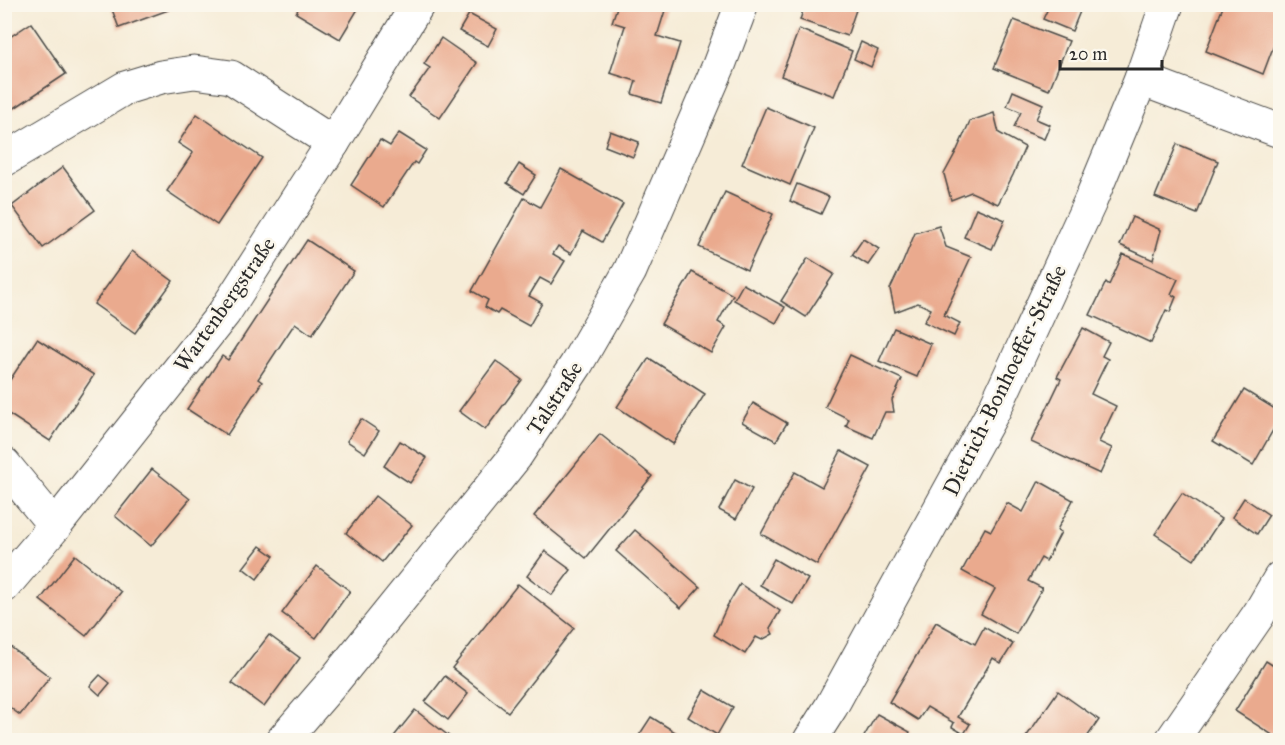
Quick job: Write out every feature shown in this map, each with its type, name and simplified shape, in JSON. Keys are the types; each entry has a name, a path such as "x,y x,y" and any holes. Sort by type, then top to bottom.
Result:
{"street":[{"name":"Wartenbergstraße","path":"4,586 55,526 224,313 333,143 418,4"},
{"name":"Talstraße","path":"283,741 515,457 576,365 630,271 719,65 742,4"},
{"name":"Dietrich-Bonhoeffer-Straße","path":"810,741 837,697 995,408 1090,202 1141,79 1167,4"},
{"path":"4,160 125,88 161,77 194,72 231,77 333,143"},
{"path":"1141,79 1281,131"},
{"path":"4,464 55,526"},
{"path":"1172,741 1270,621 1281,578"}],"building":[{"path":"110,4 182,4 182,5 119,28"},
{"path":"301,4 361,4 340,39 296,13"},
{"path":"618,4 667,4 657,36 680,43 661,103 632,94 636,81 610,73 625,26 612,22"},
{"path":"805,4 858,4 847,36 800,20"},
{"path":"1050,4 1083,4 1072,31 1043,19"},
{"path":"1224,4 1280,6 1280,29 1263,74 1206,51"},
{"path":"469,14 497,29 488,46 459,31"},
{"path":"1014,20 1069,41 1049,90 994,68"},
{"path":"31,23 66,74 4,115 4,41"},
{"path":"799,29 852,51 834,96 781,76"},
{"path":"441,38 477,63 440,118 409,97 430,68 424,64"},
{"path":"861,42 878,50 871,67 854,59"},
{"path":"1013,91 1043,104 1036,119 1050,125 1044,139 1014,127 1021,112 1007,106"},
{"path":"766,107 814,128 790,185 742,164"},
{"path":"994,113 999,133 1025,147 1013,175 998,204 971,192 951,200 944,174 970,121"},
{"path":"197,114 262,158 217,225 167,191 193,153 178,143"},
{"path":"610,131 639,142 633,157 605,146"},
{"path":"399,133 426,150 417,164 414,162 384,207 351,185 380,140 390,146"},
{"path":"1177,144 1218,161 1197,214 1155,197"},
{"path":"519,164 536,175 524,194 507,183"},
{"path":"63,167 95,210 43,248 12,206"},
{"path":"561,169 623,204 602,242 583,231 571,254 558,246 553,254 565,261 551,284 540,278 529,296 542,303 529,326 500,310 497,314 485,307 488,300 472,291 524,198 540,207"},
{"path":"797,184 829,197 821,214 790,201"},
{"path":"725,192 773,214 747,270 699,247"},
{"path":"976,208 1005,220 992,249 964,237"},
{"path":"1132,217 1161,230 1153,260 1120,245"},
{"path":"939,226 946,247 971,257 944,315 960,323 954,336 924,322 931,309 918,303 895,312 890,289 915,233"},
{"path":"863,239 879,249 868,265 852,255"},
{"path":"307,240 354,271 312,335 295,323 258,379 262,382 227,435 187,409 222,356 228,360"},
{"path":"132,251 173,281 135,333 94,304"},
{"path":"1123,254 1178,279 1171,294 1176,297 1170,312 1166,310 1151,343 1090,315 1106,282 1109,285"},
{"path":"808,258 834,274 806,317 781,301"},
{"path":"692,272 733,295 718,322 726,327 711,353 661,324"},
{"path":"743,284 785,307 776,323 734,300"},
{"path":"894,328 931,344 917,377 879,361"},
{"path":"1083,328 1109,342 1102,356 1108,359 1091,394 1116,406 1099,442 1112,448 1100,474 1031,442 1061,379 1057,377"},
{"path":"37,339 94,375 50,441 4,411 4,389"},
{"path":"850,355 902,379 892,400 894,412 885,412 873,438 846,426 849,419 825,407"},
{"path":"649,358 705,394 673,444 617,407"},
{"path":"496,361 522,380 485,430 459,411"},
{"path":"1244,390 1280,412 1280,418 1253,465 1213,441"},
{"path":"753,403 787,423 776,441 742,422"},
{"path":"361,419 379,431 365,453 347,441"},
{"path":"600,434 652,476 586,558 534,516"},
{"path":"400,441 427,458 410,483 384,466"},
{"path":"841,451 871,467 817,565 761,534 795,472 822,487"},
{"path":"152,469 190,499 151,546 115,516"},
{"path":"735,480 752,489 736,519 719,510"},
{"path":"1039,481 1073,500 1057,530 1061,532 1046,561 1041,558 1028,581 1042,588 1016,634 981,614 995,589 962,571 985,528 991,531 1007,503 1023,512"},
{"path":"1182,493 1221,519 1194,560 1155,534"},
{"path":"375,496 412,525 382,562 346,533"},
{"path":"1244,498 1269,515 1257,534 1232,517"},
{"path":"635,530 700,587 681,608 616,551"},
{"path":"260,546 274,556 257,579 243,568"},
{"path":"545,551 571,570 552,595 527,576"},
{"path":"75,555 121,592 86,636 40,600"},
{"path":"774,559 808,579 793,604 760,585"},
{"path":"317,566 350,591 316,638 282,613"},
{"path":"518,584 574,628 508,712 452,668"},
{"path":"740,584 780,611 770,628 773,634 762,640 756,637 745,654 714,635"},
{"path":"936,622 975,644 984,627 1013,644 1001,663 993,658 958,717 970,724 964,734 952,727 954,723 927,707 918,720 889,702"},
{"path":"269,635 300,658 264,707 232,683"},
{"path":"4,642 50,677 20,715 4,703"},
{"path":"1266,661 1280,670 1280,732 1277,738 1235,711"},
{"path":"100,675 110,683 100,695 90,686"},
{"path":"445,676 468,694 448,720 425,702"},
{"path":"704,690 733,707 717,735 688,717"},
{"path":"1058,691 1099,720 1085,740 1024,740"},
{"path":"415,710 454,740 391,740"},
{"path":"877,714 910,732 906,740 862,740"},
{"path":"651,717 688,740 636,740"}]}
